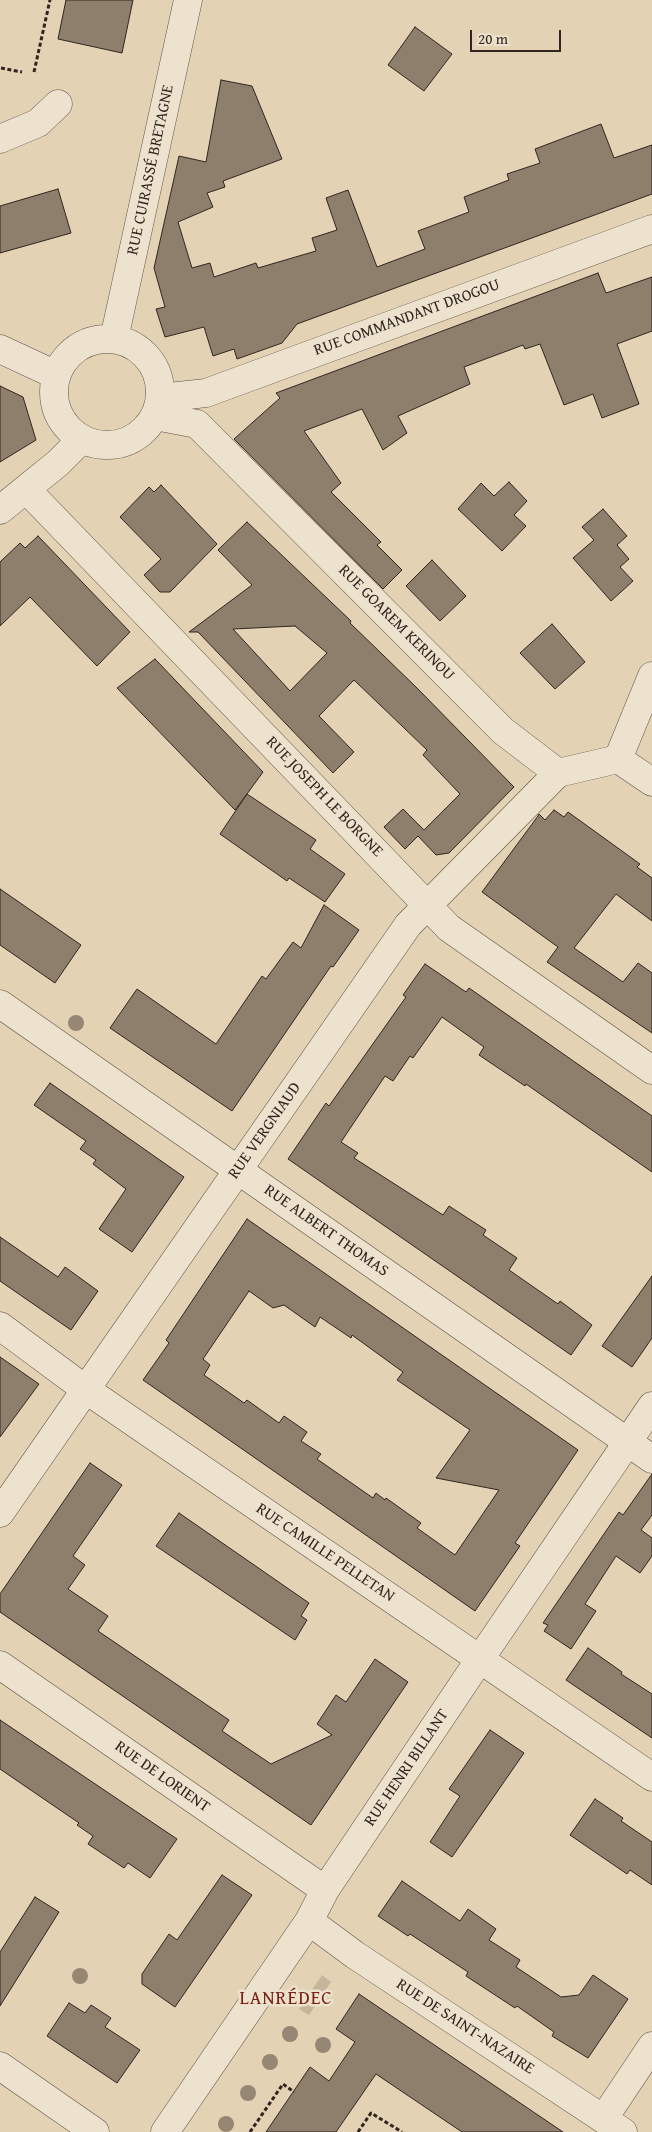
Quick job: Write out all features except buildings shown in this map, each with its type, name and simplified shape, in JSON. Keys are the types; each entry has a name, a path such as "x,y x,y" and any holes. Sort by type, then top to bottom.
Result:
{"street":[{"name":"RUE CUIRASSÉ BRETAGNE","path":"114,339 188,0"},
{"path":"0,139 38,123 58,104"},
{"name":"RUE COMMANDANT DROGOU","path":"158,407 206,393 652,229"},
{"path":"114,339 134,346 148,358 159,379 158,407 144,431 130,440 112,446 81,440 67,428 57,412 53,392 56,375 67,357 82,345 96,340 114,339"},
{"path":"0,349 56,375"},
{"name":"RUE GOAREM KERINOU","path":"158,407 197,424 504,731 558,773"},
{"path":"0,510 58,463 81,440"},
{"name":"RUE JOSEPH LE BORGNE","path":"26,489 449,928 652,1070"},
{"path":"618,759 652,676"},
{"path":"558,773 618,759 652,782"},
{"name":"RUE VERGNIAUD","path":"0,1513 408,925 558,773"},
{"name":"RUE ALBERT THOMAS","path":"0,1004 652,1458"},
{"name":"RUE CAMILLE PELLETAN","path":"0,1326 85,1389 652,1777"},
{"name":"RUE HENRI BILLANT","path":"165,2132 308,1921 325,1890 652,1406"},
{"name":"RUE DE LORIENT","path":"0,1665 325,1890"},
{"name":"RUE DE SAINT-NAZAIRE","path":"308,1921 355,1955 613,2125"},
{"path":"613,2125 652,2046"},
{"path":"0,2066 95,2132"}],"path":[{"path":"34,72 50,0"},
{"path":"1,68 22,72"},
{"path":"250,2132 283,2084 294,2092"},
{"path":"358,2132 371,2113 402,2132"}],"shaded area":[{"path":"322,1975 331,1982 309,2015 299,2009"}],"district":[{"name":"LANRÉDEC","path":"286,1999"}]}
